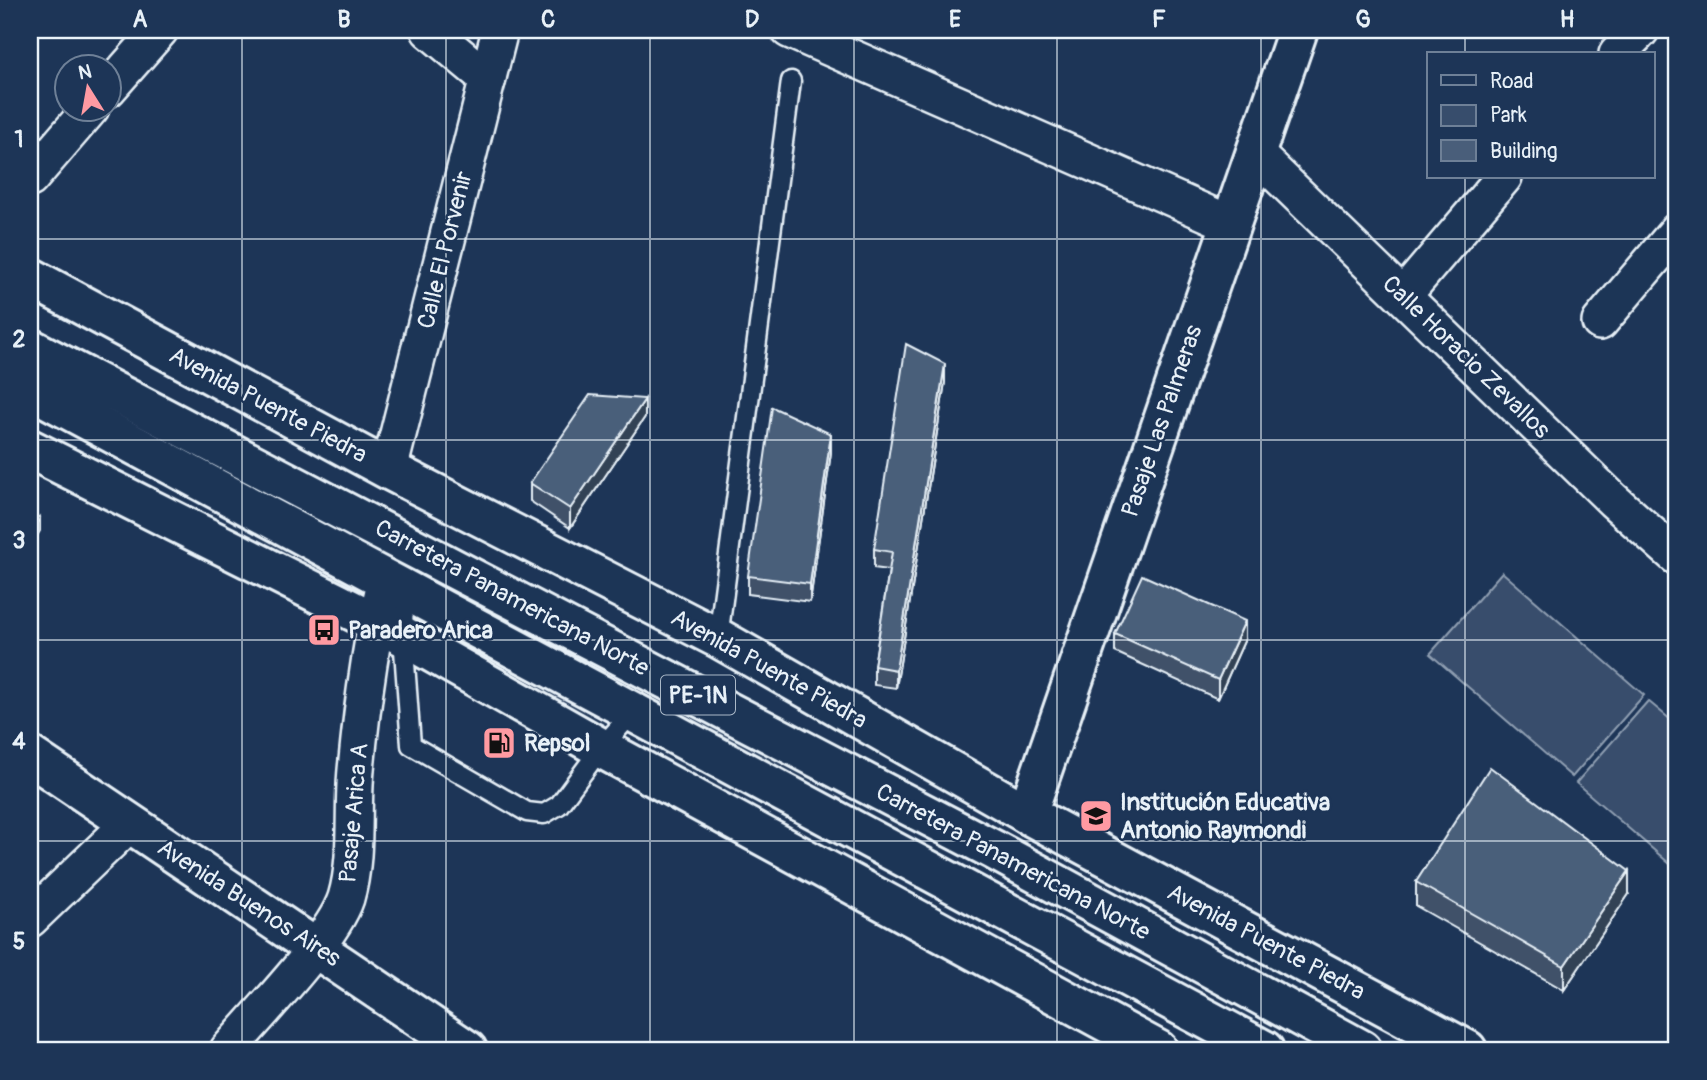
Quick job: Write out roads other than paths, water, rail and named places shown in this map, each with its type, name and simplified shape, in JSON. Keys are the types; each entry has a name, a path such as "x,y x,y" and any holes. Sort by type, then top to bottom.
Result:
{"main road":[{"name":"Pasaje Las Palmeras","path":"1027,814 1229,223 1257,155 1298,30"},
{"name":"Avenida Puente Piedra","path":"30,277 389,470 718,638 1027,814 1467,1050"},
{"name":"Carretera Panamericana Norte","path":"30,348 994,850 1362,1050"},
{"name":"Carretera Panamericana Norte","path":"30,389 1264,1050"},
{"path":"30,449 389,629 601,748 1157,1050"},
{"name":"Avenida Buenos Aires","path":"30,756 467,1050"}],"street":[{"path":"122,73 160,30"},
{"path":"429,30 488,79"},
{"name":"Calle El Porvenir","path":"389,470 500,30"},
{"path":"789,30 1229,223"},
{"path":"1619,52 1641,30"},
{"path":"30,179 79,122"},
{"name":"Calle Horacio Zevallos","path":"1257,155 1603,490 1677,557"},
{"path":"1403,296 1503,178"},
{"path":"1600,322 1677,231"},
{"name":"Pasaje Arica A","path":"228,1050 316,946 345,900 351,872 356,770 389,629 395,584"},
{"path":"30,919 129,824"}],"lane":[{"path":"718,638 791,81"},
{"path":"389,629 411,745 527,812 544,814 559,805 601,748 634,712"}],"place":[{"name":"Paradero Arica","path":"324,630"},
{"name":"Repsol","path":"499,743"},
{"name":"Institución Educativa Antonio Raymondi","path":"1096,816"}]}
